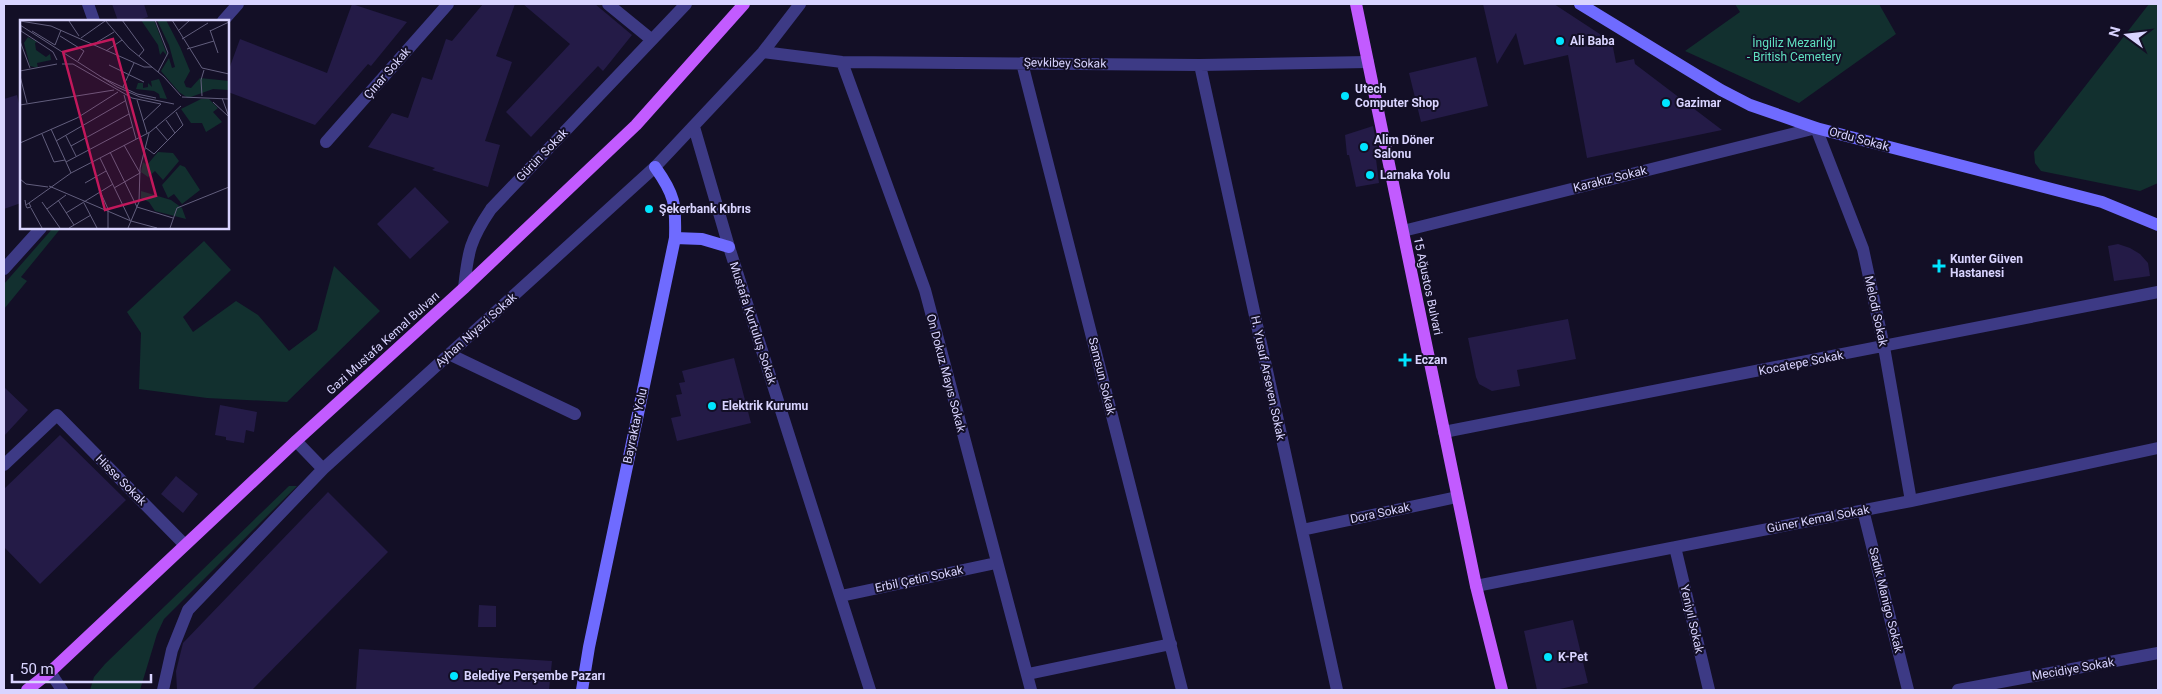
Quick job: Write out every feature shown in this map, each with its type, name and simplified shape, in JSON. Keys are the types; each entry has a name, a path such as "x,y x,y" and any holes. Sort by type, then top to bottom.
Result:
{"main road":[{"name":"Gazi Mustafa Kemal Bulvarı","path":"27,690 50,672 296,441 464,288 636,125 744,4"},
{"name":"15 Ağustos Bulvari","path":"1356,4 1457,497 1476,586 1502,690"}],"street":[{"path":"88,4 94,20"},
{"path":"224,20 238,4"},
{"name":"Çınar Sokak","path":"326,142 448,4"},
{"path":"608,4 652,40"},
{"name":"Gürün Sokak","path":"464,288 468,253 476,232 491,209 686,4"},
{"name":"Ayhan Niyazi Sokak","path":"162,690 168,665 188,610 323,469 654,166 763,52 800,4"},
{"name":"Ordu Sokak","path":"1580,4 1750,106 1816,128 2102,202 2158,225"},
{"name":"Şevkibey Sokak","path":"763,52 842,62 1200,65 1368,62"},
{"name":"On Dokuz Mayıs Sokak","path":"842,62 925,290 1031,690"},
{"name":"Samsun Sokak","path":"1022,63 1182,690"},
{"name":"H. Yusuf Arseven Sokak","path":"1200,65 1337,690"},
{"name":"Mustafa Kurtuluş Sokak","path":"694,126 729,247 870,690"},
{"name":"Karakız Sokak","path":"1403,231 1816,128"},
{"name":"Melodi Sokak","path":"1816,128 1863,249 1884,347 1911,501"},
{"name":"Bayraktar Yolu","path":"582,690 593,628 675,238 676,207 669,187 654,166"},
{"path":"4,269 40,229"},
{"path":"675,238 702,240 729,247"},
{"name":"Kocatepe Sokak","path":"1444,432 2158,292"},
{"path":"449,354 575,414"},
{"name":"Hisse Sokak","path":"4,465 57,415 185,544"},
{"path":"296,441 323,469"},
{"name":"Güner Kemal Sokak","path":"1476,586 1911,501 2158,448"},
{"name":"Dora Sokak","path":"1302,530 1457,497"},
{"name":"Sadık Manigo Sokak","path":"1863,510 1908,690"},
{"name":"Yeniyıl Sokak","path":"1675,547 1709,690"},
{"name":"Erbil Çetin Sokak","path":"841,596 996,563"},
{"path":"1028,674 1171,644"},
{"name":"Mecidiye Sokak","path":"1958,690 2158,653"},
{"path":"50,672 62,690"}],"green space":[{"name":"İngiliz Mezarlığı - British Cemetery","path":"1735,4 1879,4 1896,34 1799,103 1685,51 1740,12"},
{"path":"2149,4 2158,4 2158,183 2140,191 2041,171 2035,163 2034,152"},
{"path":"52,229 60,229 21,277 27,281 4,309 4,284"},
{"path":"204,241 231,270 183,317 193,332 236,301 258,315 289,351 317,330 334,266 380,311 287,402 207,398 139,389 141,333 127,312"},
{"path":"289,486 297,486 164,619 157,634 140,690 90,690 94,677 105,664"}],"building":[{"path":"112,4 144,4 148,17 138,20 118,20"},
{"path":"352,4 407,22 371,66 368,64 315,125 229,92 229,69 240,39 327,73"},
{"path":"483,4 515,4 496,56 512,62 485,141 500,145 488,187 432,170 435,168 368,147 392,113 408,118 422,77 432,80 446,39 452,41"},
{"path":"523,4 595,4 632,35 603,71 598,66 531,137 506,112 570,44"},
{"path":"1483,4 1554,4 1612,42 1616,63 1634,59 1635,64 1722,130 1587,158 1568,55 1524,65 1516,33 1497,64"},
{"path":"1476,57 1488,106 1421,122 1409,73"},
{"path":"17,95 20,107 20,203 4,209 4,99"},
{"path":"1373,126 1378,150 1375,151 1379,183 1356,187 1349,155 1347,155 1345,135"},
{"path":"415,187 449,222 410,259 377,224"},
{"path":"2118,244 2140,254 2148,263 2150,276 2114,281 2108,246"},
{"path":"1568,319 1576,359 1517,370 1520,386 1492,391 1479,384 1468,338"},
{"name":"Elektrik Kurumu","path":"734,358 751,423 677,441 671,418 681,416 676,395 682,394 679,383 685,382 682,371"},
{"path":"4,387 28,410 4,436"},
{"path":"220,405 257,412 254,432 246,430 244,443 226,440 226,437 215,435"},
{"path":"60,435 126,500 40,584 4,547 4,489"},
{"path":"176,476 198,494 183,513 161,494"},
{"path":"328,492 388,552 252,690 177,690 176,671 183,643"},
{"path":"479,605 496,606 496,627 478,627"},
{"path":"1573,620 1588,683 1555,690 1537,690 1524,631"},
{"name":"Belediye Perşembe Pazarı","path":"359,649 552,661 549,690 356,690"}],"place":[{"name":"Ali Baba","path":"1560,41"},
{"name":"Utech Computer Shop","path":"1345,96"},
{"name":"Gazimar","path":"1666,103"},
{"name":"Alim Döner Salonu","path":"1364,147"},
{"name":"Larnaka Yolu","path":"1370,175"},
{"name":"Şekerbank Kıbrıs","path":"649,209"},
{"name":"Kunter Güven Hastanesi","path":"1939,266"},
{"name":"Eczan","path":"1405,360"},
{"name":"Elektrik Kurumu","path":"712,406"},
{"name":"K-Pet","path":"1548,657"},
{"name":"Belediye Perşembe Pazarı","path":"454,676"}]}
